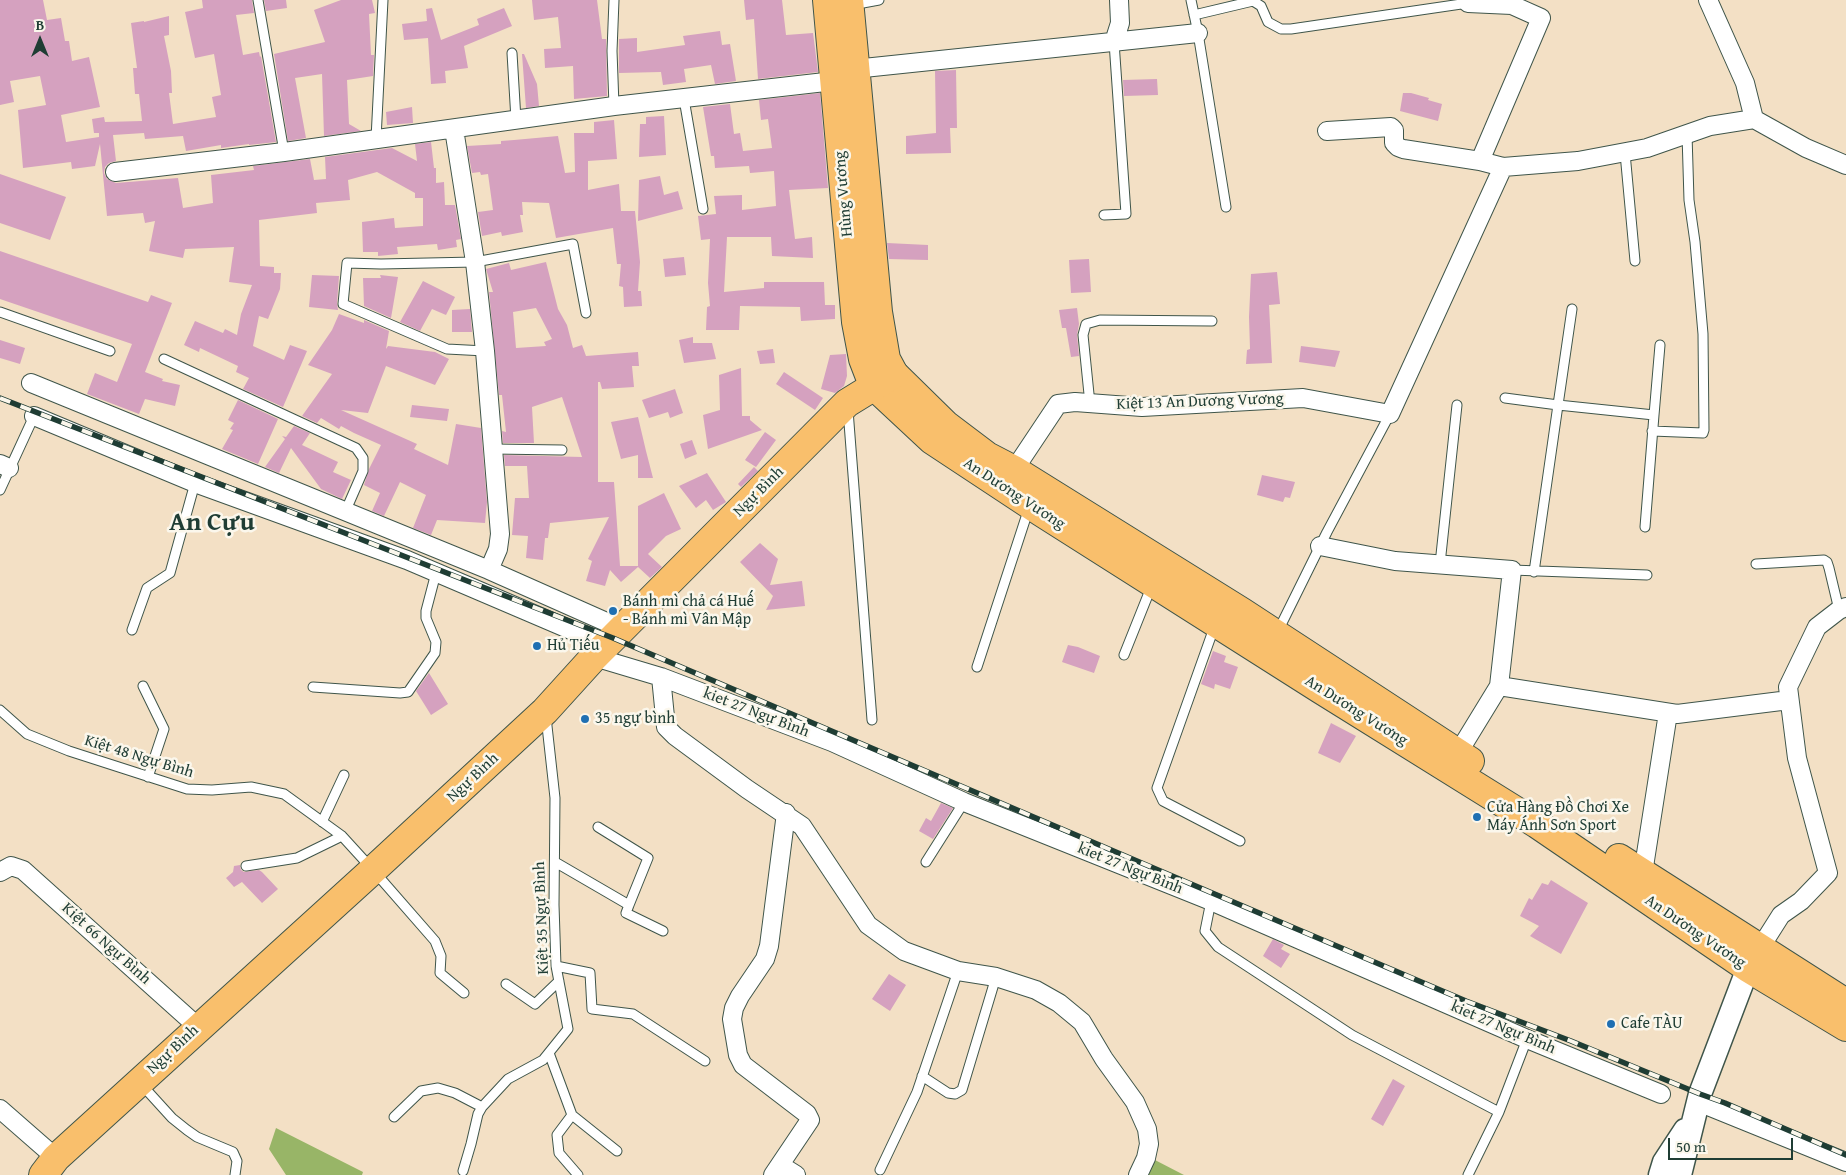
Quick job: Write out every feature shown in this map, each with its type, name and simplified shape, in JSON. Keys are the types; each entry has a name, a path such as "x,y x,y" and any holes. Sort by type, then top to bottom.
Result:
{"main road":[{"name":"Hùng Vương","path":"842,2 856,322 863,359 884,379"},
{"name":"Ngự Bình","path":"49,1167 198,1027 374,870 545,712 608,644 847,403 884,379"},
{"name":"An Dương Vương","path":"884,379 988,456 1014,470 1276,635 1380,715 1537,824 1754,958 1846,1003"},
{"name":"An Dương Vương","path":"884,379 932,440 1216,623 1380,715 1458,753 1643,873 1846,1027"}],"street":[{"path":"1114,42 1120,23 1119,0"},
{"path":"1708,0 1745,83 1754,119"},
{"path":"1468,2 1514,3 1541,18 1480,161"},
{"path":"115,172 284,152 614,106 684,99 844,75 1198,32"},
{"path":"1327,131 1391,127 1394,130 1394,143 1400,148 1480,161 1502,167 1578,161 1625,153 1647,148 1710,126 1754,119 1806,148 1846,165"},
{"path":"454,129 475,262 485,351 500,534 498,549 489,570"},
{"path":"1390,414 1502,167"},
{"path":"31,383 489,570 608,644"},
{"name":"Kiệt 13 An Dương Vương","path":"1014,470 1058,404 1075,402 1142,407 1303,398 1390,414"},
{"path":"35,414 195,483 407,560 608,644"},
{"path":"1320,546 1373,558 1512,570 1499,686 1458,753"},
{"path":"1680,1175 1695,1110 1754,958 1780,915 1801,901 1828,873 1797,758 1788,688 1817,627 1842,609"},
{"name":"kiet 27 Ngự Bình","path":"608,644 661,677 832,742 964,802 1211,901 1527,1039 1661,1094"},
{"path":"661,677 666,727 675,736 802,826 868,926 904,951 958,971 996,978 1036,990 1060,1003 1082,1022 1104,1059 1135,1102 1147,1129 1149,1144 1146,1158 1138,1175"},
{"path":"1499,686 1677,714 1789,700"},
{"path":"1643,873 1668,713"},
{"path":"786,813 769,946 765,959 740,996 734,1008 732,1019 738,1055 743,1064 807,1114 810,1120 776,1170 796,1175"},
{"name":"Kiệt 66 Ngự Bình","path":"6,869 23,870 198,1027"},
{"path":"0,1109 49,1167"},
{"path":"1695,1110 1846,1162"},
{"path":"1660,1175 1664,1162 1695,1110"}],"lane":[{"path":"258,0 284,152"},
{"path":"376,139 383,0"},
{"path":"614,0 612,51 614,106"},
{"path":"842,2 879,0"},
{"path":"1191,0 1198,32 1226,207"},
{"path":"1194,15 1253,1 1261,6 1268,22 1281,29 1291,29 1468,2"},
{"path":"1104,215 1126,214 1114,42"},
{"path":"512,53 516,120"},
{"path":"684,99 703,208"},
{"path":"1652,431 1703,433 1704,430 1703,334 1689,200 1687,134"},
{"path":"1625,153 1635,261"},
{"path":"485,351 447,349 343,304 347,262 382,264 475,262 573,244 586,313"},
{"path":"1534,572 1572,309"},
{"path":"0,312 110,352"},
{"path":"1090,404 1083,335 1086,324 1100,320 1212,321"},
{"path":"1645,527 1660,345"},
{"path":"164,359 356,448 363,458 363,471 346,510"},
{"path":"1506,398 1654,415"},
{"path":"847,403 872,720"},
{"path":"1440,564 1457,405"},
{"path":"0,490 4,466 35,414"},
{"path":"1276,635 1320,546 1390,414"},
{"path":"493,449 562,450"},
{"path":"132,630 147,588 170,573 195,483"},
{"path":"977,667 1030,504"},
{"path":"1756,564 1824,560 1827,562 1842,609"},
{"path":"1512,570 1647,575"},
{"path":"313,687 408,692 435,652 436,642 426,618 426,612 436,573"},
{"path":"1124,655 1153,583"},
{"path":"1216,623 1157,788 1163,801 1240,842"},
{"path":"143,686 164,729 148,777"},
{"name":"Kiệt 48 Ngự Bình","path":"0,710 27,734 69,751 187,789 212,790 251,787 284,794 342,836 374,870 435,941 441,956 440,973 464,993"},
{"name":"Kiệt 35 Ngự Bình","path":"463,1171 478,1114 482,1107 508,1079 543,1060 568,1029 556,966 555,798 545,712"},
{"path":"322,822 344,774"},
{"path":"926,862 964,802"},
{"path":"598,827 648,858 626,913 663,931"},
{"path":"246,866 298,858 342,836"},
{"path":"555,862 629,905"},
{"path":"1211,901 1205,931 1218,947 1352,1035 1498,1112"},
{"path":"556,966 590,972 592,1009 633,1014 705,1061"},
{"path":"880,1170 917,1092 958,971"},
{"path":"922,1076 948,1093 955,1094 962,1090 996,978"},
{"path":"506,984 535,1004 559,981"},
{"path":"1468,1175 1498,1112 1527,1039"},
{"path":"549,1053 572,1115 617,1151"},
{"path":"139,1082 172,1118 187,1130 197,1137 233,1152 237,1161 235,1175"},
{"path":"394,1117 420,1091 438,1088 454,1093 482,1107"},
{"path":"572,1115 557,1135 559,1153 578,1175"}],"green space":[{"path":"276,1128 363,1172 362,1175 286,1175 269,1149"},
{"path":"1153,1159 1184,1175 1145,1175"}],"building":[{"path":"0,0 43,0 47,20 61,18 65,41 69,41 72,61 89,57 100,107 61,115 66,142 99,137 99,133 94,133 92,119 104,117 105,122 142,121 139,94 135,94 133,68 137,68 131,23 169,16 169,35 164,36 171,71 172,93 169,93 173,124 216,117 212,97 221,95 214,54 195,58 185,12 203,8 202,0 252,0 254,13 236,15 243,55 259,52 261,56 276,142 221,148 221,145 186,151 183,136 145,139 144,133 113,135 116,161 109,163 105,167 104,173 107,179 116,183 178,178 183,208 213,203 211,175 254,170 253,166 310,159 314,180 326,179 325,157 392,148 417,161 415,144 431,142 434,168 436,168 436,183 444,182 445,205 455,205 461,239 456,240 457,247 438,250 437,244 397,247 398,254 378,256 378,252 363,252 362,222 394,218 395,228 423,226 423,198 415,198 415,193 377,172 348,180 350,200 316,203 317,213 259,220 260,266 274,267 274,273 281,273 280,289 268,319 259,316 253,346 284,360 290,345 307,351 283,407 243,389 249,378 236,372 238,366 200,348 199,352 184,345 195,321 223,333 225,329 237,335 241,314 252,285 229,282 234,247 185,249 183,258 149,251 155,221 145,223 143,213 107,216 100,144 95,166 72,169 71,162 23,168 18,110 46,105 40,76 10,81 14,102 0,105"},
{"path":"264,0 286,0 287,8 266,11"},
{"path":"341,0 372,0 375,13 369,14 371,55 374,55 373,76 347,80 349,124 361,131 324,136 322,74 295,78 306,138 288,141 274,54 325,42 314,10"},
{"path":"532,0 597,0 602,39 606,39 607,96 574,99 573,66 545,68 544,49 561,48 558,17 534,20"},
{"path":"744,0 782,0 786,35 813,33 818,72 758,79 754,19 746,20"},
{"path":"432,8 441,40 479,25 477,19 504,8 512,26 464,46 468,68 445,71 446,83 431,84 428,38 404,40 402,24 427,21 426,9"},
{"path":"720,31 722,45 730,44 736,81 715,84 711,65 684,69 686,82 663,85 661,72 619,73 619,39 637,38 637,52 685,45 683,36"},
{"path":"522,54 524,54 537,84 539,106 526,108"},
{"path":"956,70 957,128 950,128 951,153 906,154 906,136 936,133 935,71"},
{"path":"1157,79 1158,95 1124,96 1123,80"},
{"path":"820,93 828,188 789,190 795,239 812,237 813,258 772,256 771,237 727,237 724,292 764,288 764,282 824,282 825,305 835,305 835,319 801,321 800,307 740,306 739,330 706,330 707,307 710,306 708,283 710,239 701,240 698,216 716,214 714,196 742,195 742,210 776,206 774,171 750,173 749,166 715,168 714,156 711,156 703,107 730,104 734,134 740,133 743,151 772,148 768,119 761,120 759,100"},
{"path":"1403,93 1411,93 1429,98 1428,100 1442,104 1438,121 1400,111"},
{"path":"412,107 413,123 387,125 386,112"},
{"path":"664,116 666,155 639,157 640,124 646,124 646,117"},
{"path":"614,120 617,159 588,161 588,190 619,184 621,211 635,211 640,262 638,291 641,291 642,306 624,307 623,287 619,286 621,264 617,264 613,228 556,238 549,203 522,202 523,215 520,215 523,232 502,236 501,232 482,236 478,212 493,210 488,174 472,173 467,146 501,144 501,141 558,136 565,173 575,172 574,133 594,133 594,122"},
{"path":"0,174 66,197 50,240 0,223"},
{"path":"660,176 664,195 678,191 683,209 638,221 639,180"},
{"path":"887,243 928,245 928,260 889,259"},
{"path":"0,251 148,302 151,295 172,303 145,372 163,379 162,381 180,385 175,406 145,399 139,414 87,394 95,373 117,382 132,344 0,299"},
{"path":"684,257 686,275 665,277 663,259"},
{"path":"1089,259 1091,292 1071,293 1069,260"},
{"path":"546,262 558,309 567,325 573,348 582,345 586,356 638,352 639,366 632,366 634,387 602,389 600,382 598,382 598,482 614,482 620,566 638,566 638,506 664,493 681,529 666,536 648,554 662,567 650,578 638,567 621,582 610,570 605,586 586,581 592,561 588,559 609,517 550,523 548,538 545,538 543,560 526,558 528,536 512,535 515,498 529,498 527,466 505,466 504,455 582,457 562,397 532,407 534,443 503,443 502,431 506,432 502,395 499,395 489,292 493,292 486,269 509,263 511,270","holes":["536,308 552,339 544,342 546,346 516,348 513,312"]},
{"path":"1277,272 1280,304 1269,305 1272,363 1246,364 1247,350 1250,349 1251,274"},
{"path":"312,275 339,276 338,310 309,307"},
{"path":"380,275 398,277 391,318 364,306 363,278 381,278"},
{"path":"423,281 455,297 446,315 432,309 420,331 400,322"},
{"path":"1077,308 1079,356 1071,357 1066,328 1062,328 1059,310"},
{"path":"470,309 472,332 452,332 452,310"},
{"path":"339,314 364,323 364,320 389,331 386,349 388,346 435,352 449,359 435,385 386,366 368,413 341,410 417,444 414,449 448,465 456,424 481,428 487,502 485,523 437,520 431,535 413,528 426,495 400,482 384,516 372,511 380,493 364,485 369,469 381,445 341,426 339,429 321,418 317,423 302,416 332,374 308,365 332,330"},
{"path":"693,337 693,343 712,343 716,359 684,363 679,340"},
{"path":"0,340 25,348 20,364 0,358"},
{"path":"1301,346 1340,351 1335,367 1299,362"},
{"path":"773,349 775,363 760,364 757,351"},
{"path":"846,354 847,376 844,386 835,393 821,389 830,355"},
{"path":"741,368 742,416 750,416 750,420 762,430 708,449 703,415 720,410 719,375"},
{"path":"784,372 823,398 815,410 776,384"},
{"path":"675,389 683,413 670,418 668,412 649,418 642,400"},
{"path":"238,400 278,419 258,464 222,449 233,430 230,429 234,423 228,420"},
{"path":"412,405 449,409 447,421 410,417"},
{"path":"638,417 653,478 638,478 638,455 621,459 611,422"},
{"path":"294,426 310,433 302,445 338,462 333,472 351,480 342,499 321,489 291,448 279,473 265,467 285,439 282,436 286,437"},
{"path":"765,432 776,440 756,467 745,460"},
{"path":"692,440 697,454 685,459 680,444"},
{"path":"754,467 758,471 741,487 738,484"},
{"path":"707,473 726,502 713,510 706,500 696,508 679,486"},
{"path":"1262,475 1295,482 1290,498 1285,497 1283,502 1257,495"},
{"path":"760,543 778,559 770,585 802,581 805,606 766,610 773,596 740,562"},
{"path":"1068,645 1100,656 1094,673 1062,662"},
{"path":"1213,651 1226,656 1224,662 1238,667 1230,689 1215,684 1214,689 1201,684"},
{"path":"429,673 448,704 431,715 416,691"},
{"path":"1331,723 1356,736 1340,763 1318,753"},
{"path":"941,803 953,808 933,839 919,831 926,818 931,821"},
{"path":"240,865 241,870 244,872 259,870 278,889 262,903 242,882 234,887 226,878 233,872 234,866"},
{"path":"1551,880 1588,903 1561,954 1530,936 1539,926 1520,916 1529,898 1532,900 1542,883 1548,885"},
{"path":"1273,939 1284,945 1281,949 1290,954 1281,968 1263,956"},
{"path":"889,974 906,985 890,1011 872,999"},
{"path":"1393,1079 1405,1086 1383,1126 1371,1119"}],"railway":[{"path":"0,398 613,638 1466,1001 1725,1103 1846,1155"}],"place":[{"name":"Bánh mì chả cá Huế - Bánh mì Vân Mập","path":"613,611"},
{"name":"Hủ Tiếu","path":"537,646"},
{"name":"35 ngự bình","path":"585,719"},
{"name":"Cửa Hàng Đồ Chơi Xe Máy Ánh Sơn Sport","path":"1477,817"},
{"name":"Cafe TÀU","path":"1611,1024"}],"district":[{"name":"An Cựu","path":"212,523"}]}
